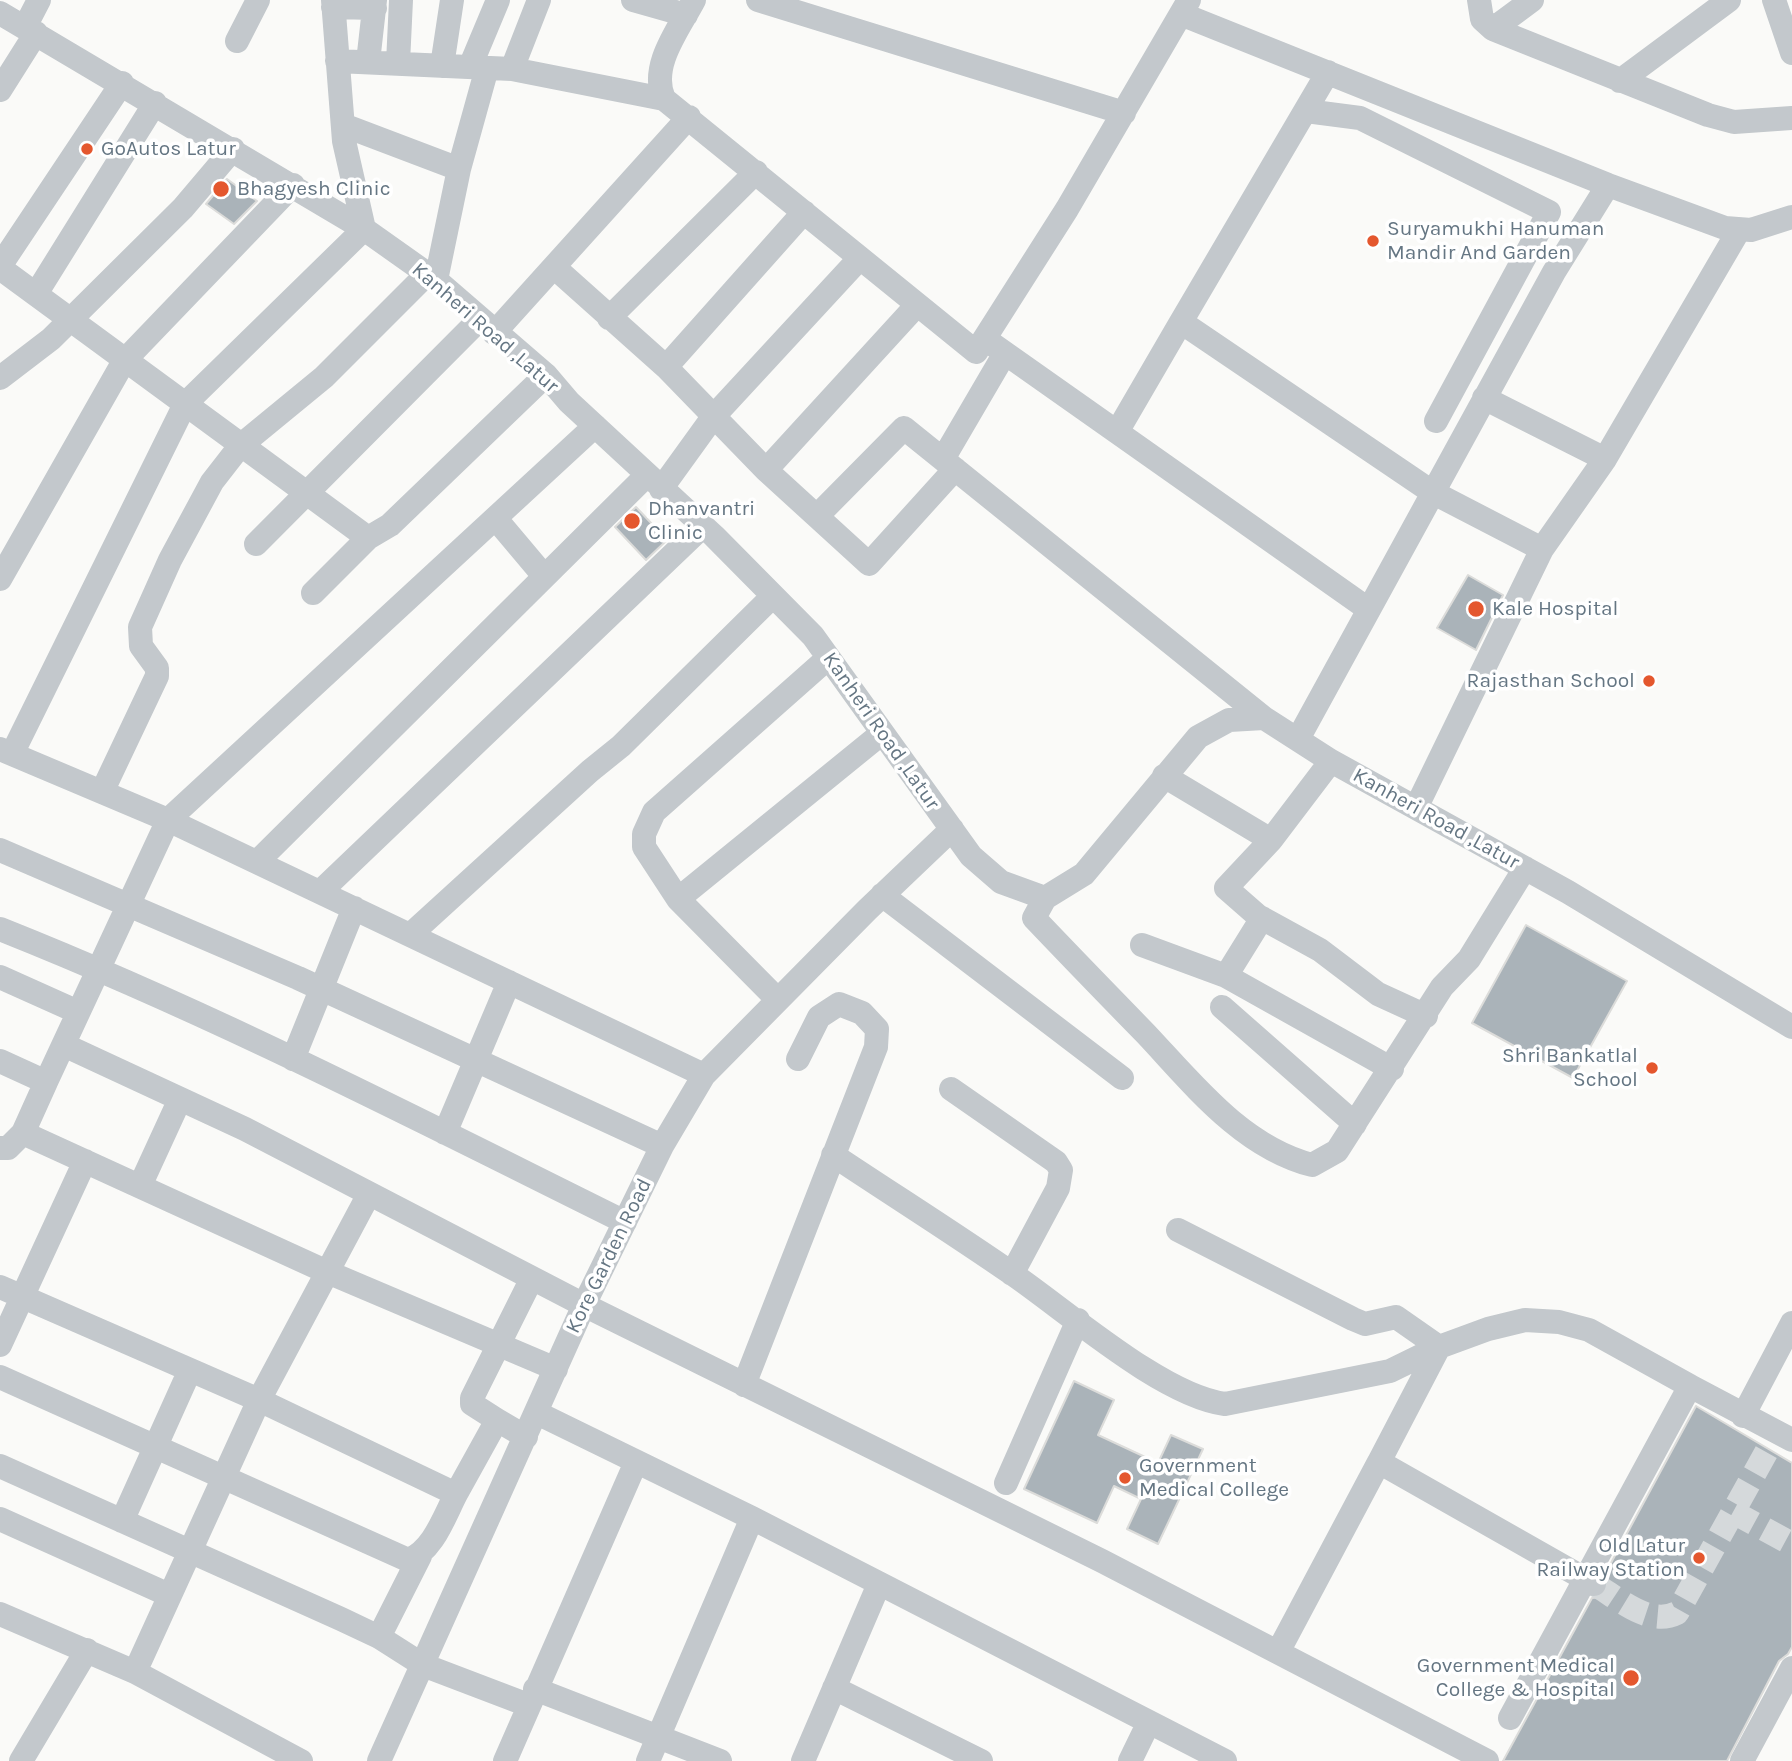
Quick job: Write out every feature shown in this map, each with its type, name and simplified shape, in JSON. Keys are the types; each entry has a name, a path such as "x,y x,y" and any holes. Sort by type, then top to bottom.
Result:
{"street":[{"path":"0,90 31,30 39,0"},
{"path":"237,41 258,0"},
{"path":"398,63 401,0"},
{"path":"442,66 452,0"},
{"path":"102,792 158,676 157,668 141,646 140,626 170,560 212,482 240,446 324,377 432,277 490,68 498,0"},
{"path":"490,68 539,0"},
{"path":"758,0 1124,113"},
{"path":"1479,0 1482,19 1493,29 1620,81 1734,122 1792,118"},
{"path":"1493,29 1532,0"},
{"path":"1620,81 1729,0"},
{"path":"1774,0 1792,53"},
{"path":"638,1 690,8 662,61 659,87 664,99"},
{"path":"368,62 375,4 333,4 342,125 364,229 185,404 6,752 168,820 704,1075"},
{"path":"337,61 490,68 664,99 976,352 1124,113 1185,7 1328,72 1725,228 1766,228 1792,217"},
{"name":"Kanheri Road ,Latur","path":"0,13 293,185 364,229 432,277 546,375 595,426 703,526 813,636 971,856 1001,882 1045,898"},
{"path":"1117,432 1328,72"},
{"path":"122,83 0,267 124,361 368,538"},
{"path":"36,294 155,103"},
{"path":"1306,111 1360,118 1549,212 1436,421"},
{"path":"256,544 304,492 389,412 554,267 689,117"},
{"path":"342,125 460,169"},
{"path":"0,378 51,340 70,318 183,208 233,149"},
{"path":"609,318 756,172"},
{"path":"1298,739 1554,272 1608,184"},
{"path":"0,579 124,361 293,185"},
{"path":"666,368 804,212"},
{"path":"1417,806 1542,549 1605,459 1739,230"},
{"path":"257,862 544,576 654,482 860,258"},
{"path":"554,267 666,368 766,470 869,564 949,464 1006,353"},
{"path":"766,470 917,305"},
{"path":"1181,322 1432,492 1542,549"},
{"path":"985,339 1368,609"},
{"path":"313,593 368,538 390,525 546,375"},
{"path":"1484,398 1605,459"},
{"path":"0,1148 8,1148 23,1133 168,820 595,426"},
{"name":"Kanheri Road ,Latur","path":"817,516 904,428 1264,718 1331,761 1417,806 1525,868 1792,1027"},
{"path":"496,519 544,576"},
{"path":"320,892 703,526"},
{"path":"410,935 621,746 773,596"},
{"path":"778,1000 678,899 644,847 643,834 654,812 828,658"},
{"path":"1264,718 1228,720 1198,737 1084,874 1045,898 1034,918 1211,1102 1256,1141 1296,1161 1312,1165 1337,1151 1426,1016 1441,987 1469,959 1525,868"},
{"path":"678,899 881,734"},
{"path":"1331,761 1271,839 1226,888 1262,918 1320,950 1378,994 1426,1016"},
{"path":"1164,776 1271,839"},
{"name":"Kore Garden Road","path":"379,1761 584,1305 662,1146 704,1075 882,895 952,829"},
{"path":"0,850 323,989 662,1146"},
{"path":"882,895 1122,1078"},
{"path":"293,1059 354,908"},
{"path":"1226,976 1262,918"},
{"path":"0,929 99,968 293,1059 625,1222"},
{"path":"1142,945 1226,976 1392,1069"},
{"path":"0,977 78,1012"},
{"path":"445,1133 509,982"},
{"path":"744,1385 876,1047 877,1029 862,1013 839,1004 820,1017 798,1059"},
{"path":"1222,1007 1355,1124"},
{"path":"64,1045 180,1099 369,1194 584,1305 1278,1652 1487,1761"},
{"path":"0,1061 46,1082"},
{"path":"951,1089 1056,1162 1061,1170 1062,1178 1058,1188 1013,1274"},
{"path":"140,1186 180,1099"},
{"path":"23,1133 325,1271 556,1369"},
{"path":"833,1155 1013,1274 1185,1393 1226,1404 1390,1371 1439,1347 1488,1329 1525,1320 1559,1322 1589,1329 1690,1385 1779,1440"},
{"path":"0,1345 11,1292 85,1161"},
{"path":"135,1672 188,1550 259,1400 325,1271 369,1194"},
{"path":"1178,1230 1353,1320 1364,1324 1396,1317 1439,1347"},
{"path":"526,1437 477,1409 472,1405 472,1398 531,1278"},
{"path":"11,1292 259,1400 456,1494"},
{"path":"1006,1483 1078,1320"},
{"path":"1743,1416 1792,1323"},
{"path":"1278,1652 1439,1347"},
{"path":"122,1521 190,1370"},
{"path":"0,1377 396,1556 408,1560 420,1556"},
{"path":"1510,1718 1590,1581 1690,1385"},
{"path":"537,1413 752,1518 1220,1760"},
{"path":"379,1637 420,1556 497,1420"},
{"path":"505,1761 636,1462"},
{"path":"1379,1462 1590,1581"},
{"path":"0,1466 379,1637 423,1665 659,1735 720,1761"},
{"path":"648,1761 752,1518"},
{"path":"0,1519 169,1595"},
{"path":"810,1759 834,1688 880,1584"},
{"path":"0,1614 135,1672 302,1761"},
{"path":"21,1761 87,1650"},
{"path":"1742,1761 1792,1668"},
{"path":"834,1688 981,1761"},
{"path":"1130,1761 1149,1724"}],"building":[{"path":"227,179 257,201 234,224 206,204"},
{"path":"636,507 667,540 646,560 615,527"},
{"path":"1468,575 1503,595 1476,650 1437,628"},
{"path":"1526,925 1627,981 1573,1078 1472,1023"},
{"path":"1074,1381 1114,1400 1098,1435 1158,1463 1171,1435 1203,1449 1158,1544 1127,1529 1141,1499 1114,1486 1097,1523 1024,1489"},
{"name":"Old Latur Railway Station","path":"1696,1406 1792,1463 1792,1647 1779,1661 1727,1761 1503,1761 1592,1598 1601,1597 1607,1591 1609,1583 1605,1574"}],"tunnel":[{"path":"1594,1584 1645,1614 1666,1616 1677,1613 1768,1449"},
{"path":"1733,1512 1792,1544"}],"place":[{"name":"GoAutos Latur","path":"87,149"},
{"name":"Bhagyesh Clinic","path":"221,189"},
{"name":"Suryamukhi Hanuman Mandir And Garden","path":"1373,241"},
{"name":"Dhanvantri Clinic","path":"632,521"},
{"name":"Kale Hospital","path":"1476,609"},
{"name":"Rajasthan School","path":"1649,681"},
{"name":"Shri Bankatlal School","path":"1652,1068"},
{"name":"Government Medical College","path":"1125,1478"},
{"name":"Old Latur Railway Station","path":"1699,1558"},
{"name":"Government Medical College & Hospital","path":"1631,1678"}]}
